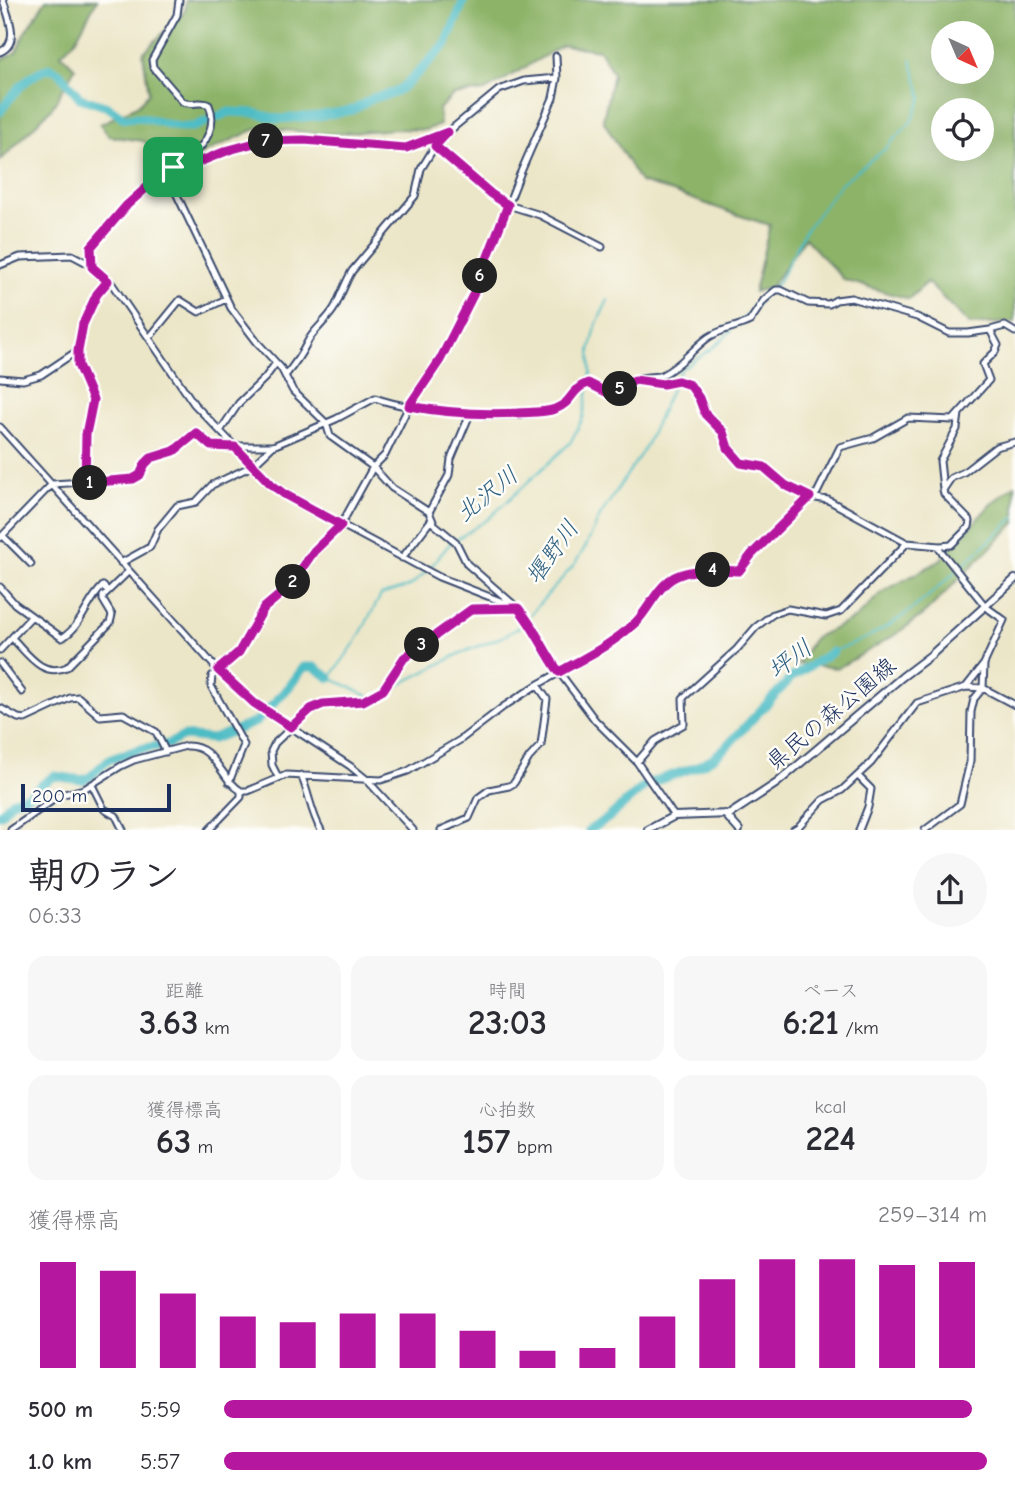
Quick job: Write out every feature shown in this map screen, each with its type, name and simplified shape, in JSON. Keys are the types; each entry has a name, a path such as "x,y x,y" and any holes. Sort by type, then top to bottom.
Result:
{"main road":[{"name":"県民の森公園線","path":"648,830 674,816 725,814 739,809 786,776 986,607 1015,579"},
{"path":"725,814 739,830"}],"street":[{"path":"0,52 10,45 12,39 11,25 2,0"},
{"path":"92,267 91,247 127,205 167,174 174,163 190,156 200,146 214,120 211,108 205,103 190,105 183,102 153,67 152,60 177,15 179,0"},
{"path":"229,782 243,749 243,741 211,687 212,676 239,652 264,608 289,587 314,551 341,525 373,467 385,456 409,406 440,360 473,295 553,98 557,78 556,56"},
{"path":"285,376 305,350 307,342 331,314 352,271 415,196 421,169 435,146 499,90 524,81 557,78"},
{"path":"173,167 177,164 199,162 262,141 314,141 406,148 448,132"},
{"path":"435,146 491,194 508,205 540,215 602,247"},
{"path":"167,174 226,299 276,363 293,391 326,423 330,436 373,467 392,488 430,516 434,524 453,540 467,564 518,608 559,672 595,720 638,764 674,816"},
{"path":"0,265 20,257 72,255 92,267 108,281 194,404 252,466 284,494 402,558 518,608"},
{"path":"85,483 86,434 93,400 78,365 78,351 83,324 97,294 108,281"},
{"path":"121,563 150,547 159,529 177,506 196,502 212,485 252,466 274,446 374,398 393,405 470,414 545,412 566,404 578,386 590,384 610,394 643,376 660,376 708,338 732,326 750,321 769,295 776,290 781,289 807,303 829,304 851,298 917,317 937,329 949,332 968,334 1005,326 1015,332"},
{"path":"149,338 180,300 199,312 226,299"},
{"path":"11,830 60,795 84,789 134,760 186,746 201,748 214,758 229,782 241,791 248,791 278,777 301,775 381,780 418,766 460,740 537,685 606,647 638,620 660,590 678,575 708,569 739,571 752,554 817,493 840,447 873,438 908,418 953,420 989,380 983,364 998,345 990,330"},
{"path":"0,378 23,380 41,375 78,351"},
{"path":"220,431 239,403 265,378 276,363"},
{"path":"635,380 663,384 678,381 690,385 705,414 723,432 728,448 741,463 764,467 785,485 810,497 828,500 907,543 951,545 970,527 970,521 944,495 943,490 940,461 957,429 958,414"},
{"path":"402,558 430,516 449,475 451,459 470,414"},
{"path":"0,427 218,670 259,706 328,750 366,779 413,830"},
{"path":"32,564 1,537 52,484 133,479 140,475 151,458 174,451 196,433 211,446 274,446"},
{"path":"943,490 951,478 964,472 996,447 1015,442"},
{"path":"638,764 655,741 684,724 683,698 737,649 756,627 773,614 788,609 825,616 841,611 907,543"},
{"path":"937,546 986,607 1004,620 984,664 966,687"},
{"path":"12,638 43,668 59,670 67,667 110,623 112,615 103,600 108,591 129,571"},
{"path":"0,587 15,604 62,639 80,622 96,593 103,586 108,591"},
{"path":"278,777 272,765 271,751 280,736 311,709 323,704 355,702 383,690 404,658 472,609 518,608"},
{"path":"0,650 31,617"},
{"path":"0,663 22,692"},
{"path":"925,830 960,804 970,762 974,699 983,688 984,664"},
{"path":"441,830 469,818 483,793 514,783 529,758 541,745 547,699 537,685"},
{"path":"793,830 823,800 842,789 871,763 916,703 966,687 983,688 1015,705"},
{"path":"0,708 25,719 70,698 78,697 100,716 123,714 156,732 165,751"},
{"path":"301,775 310,797 313,816 321,830"},
{"path":"858,776 871,789 868,807 859,830"},
{"path":"92,785 104,809 116,816 122,830"},
{"path":"209,830 241,797 241,791"}],"green space":[{"path":"46,0 97,0 76,39 61,54 75,68 52,108 0,161 0,61 16,52 25,32"},
{"path":"186,0 1015,0 1015,322 970,325 927,282 909,299 844,280 805,238 771,287 754,292 770,225 640,182 603,120 613,73 599,50 563,45 485,91 453,95 439,109 440,125 425,130 398,129 329,134 258,128 199,155 165,155 143,141 109,136 100,124 137,106 149,93 143,53 185,11"},
{"path":"1015,485 1015,523 925,613 895,635 838,668 798,664 814,638 856,618 882,592 938,562 993,502"}],"waterway":[{"path":"0,112 28,79 50,68 59,72 80,98 108,107 124,118 140,117 179,127 193,127 229,112 255,113 278,119 353,110 373,98 394,93 408,83 446,44 464,0"},
{"name":"堰野川","path":"740,322 765,293 778,283 805,231 841,183 884,150 911,122 922,98 911,59"},
{"name":"北沢川","path":"457,539 488,519 570,443 583,418 591,373 590,351 597,323 608,300"},
{"name":"堰野川","path":"676,380 680,370 714,347 731,331"},
{"name":"堰野川","path":"425,573 410,586 381,595 357,640 330,678 372,699 380,697 461,653 518,628 574,565 600,516 646,446 673,385"},
{"name":"坪川","path":"959,569 1015,517"},
{"name":"北沢川","path":"429,569 452,541"},
{"name":"坪川","path":"832,652 895,622 955,572"},
{"name":"坪川","path":"589,830 607,819 647,784 696,767 713,758 792,677 832,652"},
{"name":"堰野川","path":"0,815 12,801 28,795 54,776 82,780 90,777 108,760 140,749 168,744 184,736 213,739 256,722 304,667 314,667 330,678"}],"route":[{"path":"448,132 435,146 491,194 508,205 473,295 440,360 409,406 485,415 545,412 566,404 578,386 588,383 610,394 635,380 663,384 678,381 690,385 705,414 723,432 728,448 741,463 764,467 785,485 810,497 752,554 739,571 708,569 678,575 660,590 638,620 606,647 559,672 547,656 531,624 518,608 472,609 404,658 383,690 363,701 323,704 311,709 291,727 254,703 218,670 239,652 264,608 289,587 314,551 341,525 284,494 235,447 211,446 196,433 174,451 151,458 140,475 133,479 85,483 86,434 93,400 78,365 78,351 83,324 97,294 108,281 92,267 91,247 127,205 173,167 177,164 199,162 262,141 304,140 406,148 448,132"}]}
